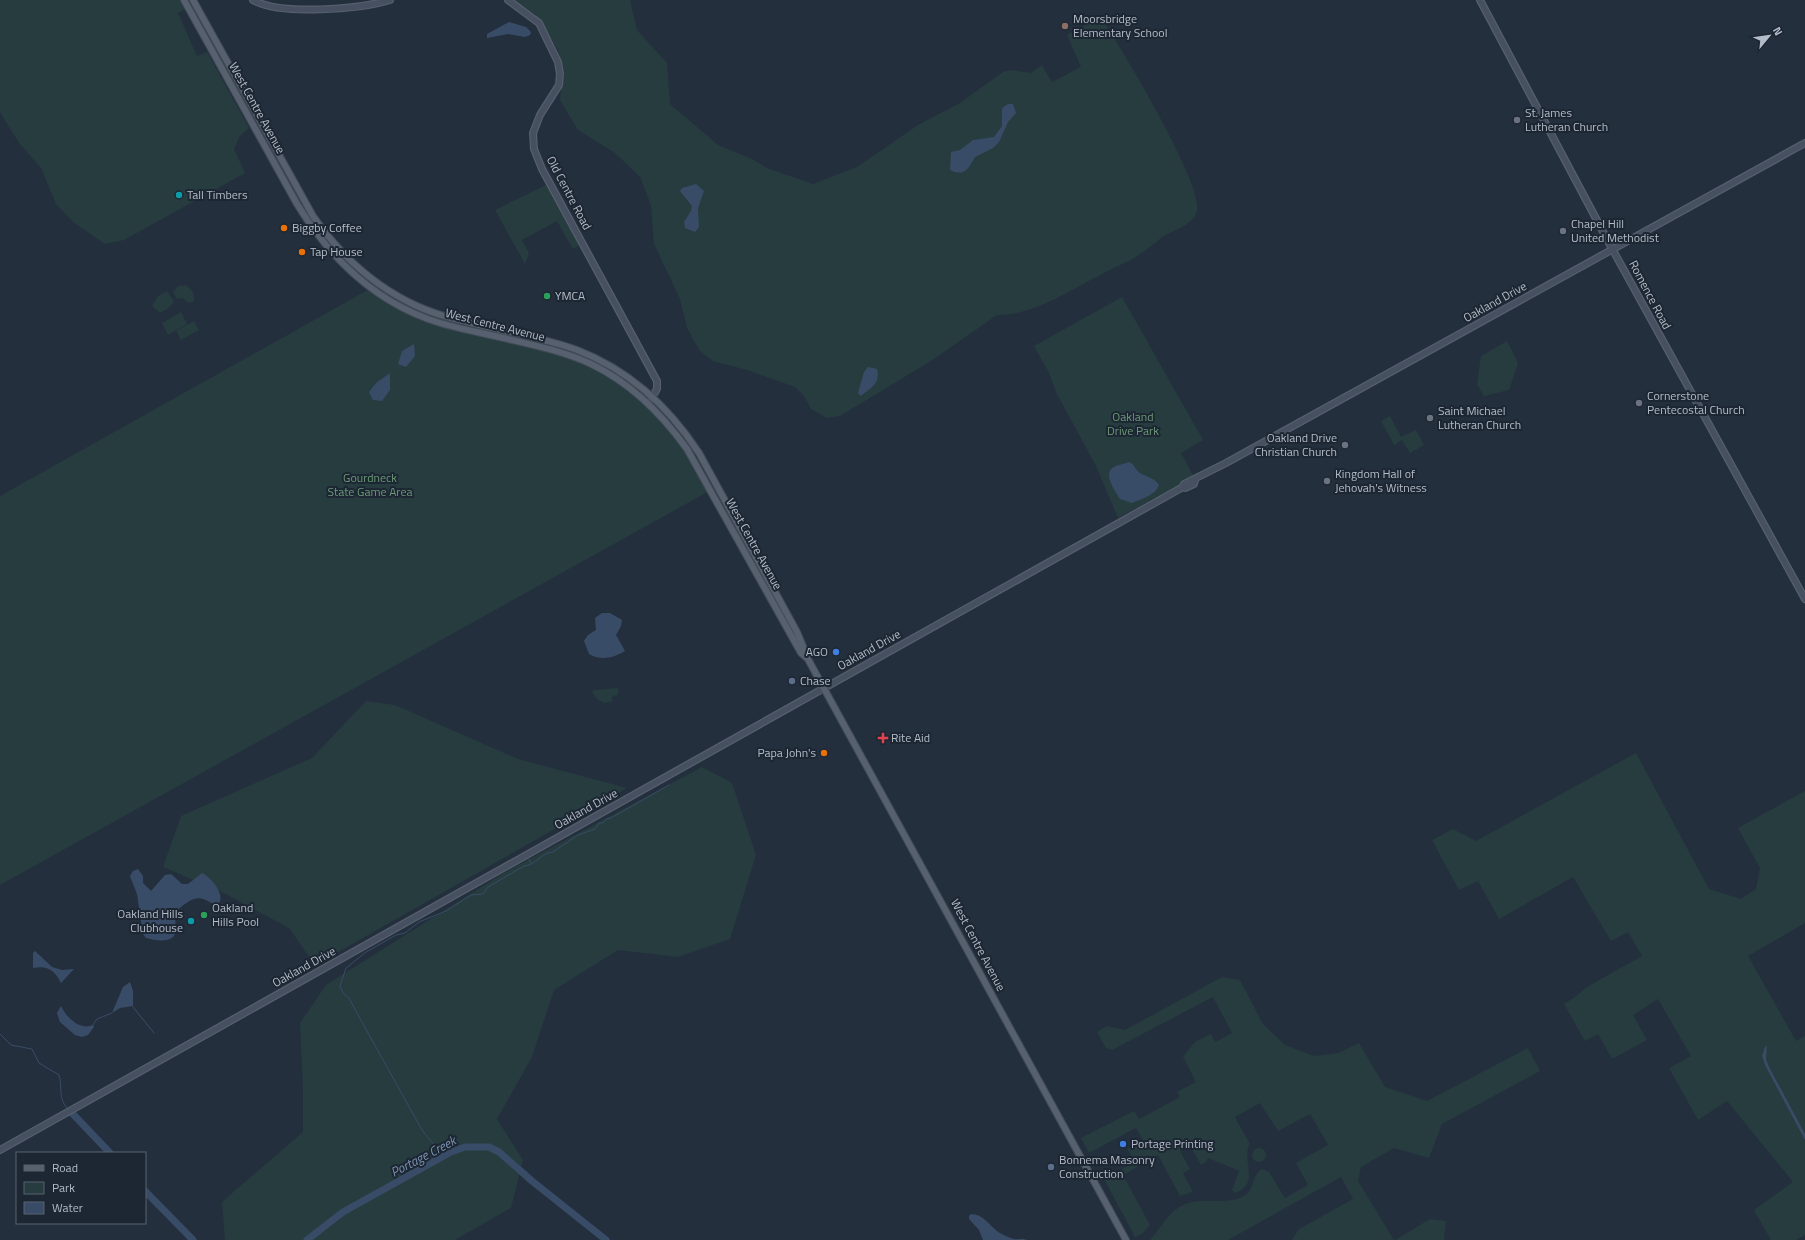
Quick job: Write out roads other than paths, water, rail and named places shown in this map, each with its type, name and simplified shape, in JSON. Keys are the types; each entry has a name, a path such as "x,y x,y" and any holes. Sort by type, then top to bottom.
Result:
{"main road":[{"name":"West Centre Avenue","path":"184,0 307,220 333,255 354,275 390,300 428,319 559,352 590,364 620,381 649,403 669,424 688,448 801,652 809,661"},
{"name":"West Centre Avenue","path":"193,0 314,216 335,245 369,277 401,298 431,312 578,350 622,373 653,396 676,422 699,454 797,632 809,661 1126,1240"}],"street":[{"path":"253,0 261,4 271,6 307,9 347,7 390,0"},
{"name":"Old Centre Road","path":"508,0 539,23 558,62 560,78 559,85 538,120 533,133 534,149 542,169 656,379 658,386 649,403"},
{"name":"Romence Road","path":"1480,0 1613,250 1805,599"},
{"name":"Oakland Drive","path":"0,1150 1183,487 1184,484 1195,480 1805,143"}],"water":[{"path":"509,22 526,27 531,32 530,35 525,37 508,34 487,38 487,34"},
{"path":"1008,104 1013,104 1016,113 1008,122 999,142 993,148 975,157 971,165 963,172 955,172 950,170 951,152 960,150 973,140 994,137 1002,126 1002,108"},
{"path":"696,184 704,191 698,208 699,227 695,232 685,228 684,222 691,211 692,206 680,191 682,188"},
{"path":"414,344 415,356 406,367 398,364 402,351"},
{"path":"868,367 877,369 878,374 874,385 861,396 858,393 864,372"},
{"path":"390,373 390,390 382,401 373,400 369,392 376,383"},
{"path":"1129,462 1133,464 1138,472 1153,479 1159,485 1152,494 1132,503 1120,499 1109,478 1109,473 1114,467"},
{"path":"602,613 610,613 622,620 621,626 616,635 625,651 607,658 589,654 584,641 588,635 596,630 595,618"},
{"path":"138,869 143,876 143,883 151,891 165,875 171,874 182,884 188,884 202,873 214,883 220,893 220,902 216,906 209,901 199,898 192,900 181,907 176,913 175,934 173,937 167,940 146,938 143,934 137,894 130,876 133,871"},
{"path":"35,951 52,967 62,970 74,969 61,983 56,975 50,970 42,967 33,968 33,953"},
{"path":"130,982 133,991 133,1006 120,1008 112,1013 123,987"},
{"path":"61,1006 66,1014 78,1025 93,1025 94,1027 88,1035 82,1037 75,1035 60,1022 57,1013"},
{"path":"1767,1046 1766,1059 1769,1067 1805,1134 1805,1140 1765,1065 1762,1056 1765,1047"},
{"path":"971,1214 979,1216 1005,1236 1014,1239 1027,1240 983,1240 979,1230 969,1219"}],"waterway":[{"path":"451,1152 441,1149 434,1144 422,1130 349,998 343,993 340,986 346,968 366,952 396,935 405,933 419,922 446,911 471,895 483,894 488,887 524,866 532,864 545,854 553,852 578,835 595,829 599,823 603,823 606,819 611,818 669,785"},
{"path":"529,859 531,863"},
{"path":"133,1007 154,1033"},
{"path":"93,1025 97,1019 112,1013"},
{"name":"Portage Creek","path":"0,1034 11,1045 32,1049 39,1063 59,1075 61,1097 68,1109"},
{"name":"Portage Creek","path":"72,1113 109,1152"},
{"name":"Portage Creek","path":"307,1240 343,1212 451,1152 465,1147 489,1147 499,1152 532,1181 606,1240"},
{"name":"Portage Creek","path":"146,1192 193,1240"}],"place":[{"name":"Moorsbridge Elementary School","path":"1065,26"},
{"name":"St. James Lutheran Church","path":"1517,120"},
{"name":"Tall Timbers","path":"179,195"},
{"name":"Biggby Coffee","path":"284,228"},
{"name":"Chapel Hill United Methodist","path":"1563,231"},
{"name":"Tap House","path":"302,252"},
{"name":"YMCA","path":"547,296"},
{"name":"Cornerstone Pentecostal Church","path":"1639,403"},
{"name":"Saint Michael Lutheran Church","path":"1430,418"},
{"name":"Oakland Drive Christian Church","path":"1345,445"},
{"name":"Kingdom Hall of Jehovah's Witness","path":"1327,481"},
{"name":"AGO","path":"836,652"},
{"name":"Chase","path":"792,681"},
{"name":"Rite Aid","path":"883,738"},
{"name":"Papa John's","path":"824,753"},
{"name":"Oakland Hills Pool","path":"204,915"},
{"name":"Oakland Hills Clubhouse","path":"191,921"},
{"name":"Portage Printing","path":"1123,1144"},
{"name":"Bonnema Masonry Construction","path":"1051,1167"}],"park label":[{"name":"Oakland Drive Park","path":"1133,424"},
{"name":"Gourdneck State Game Area","path":"370,485"}]}
